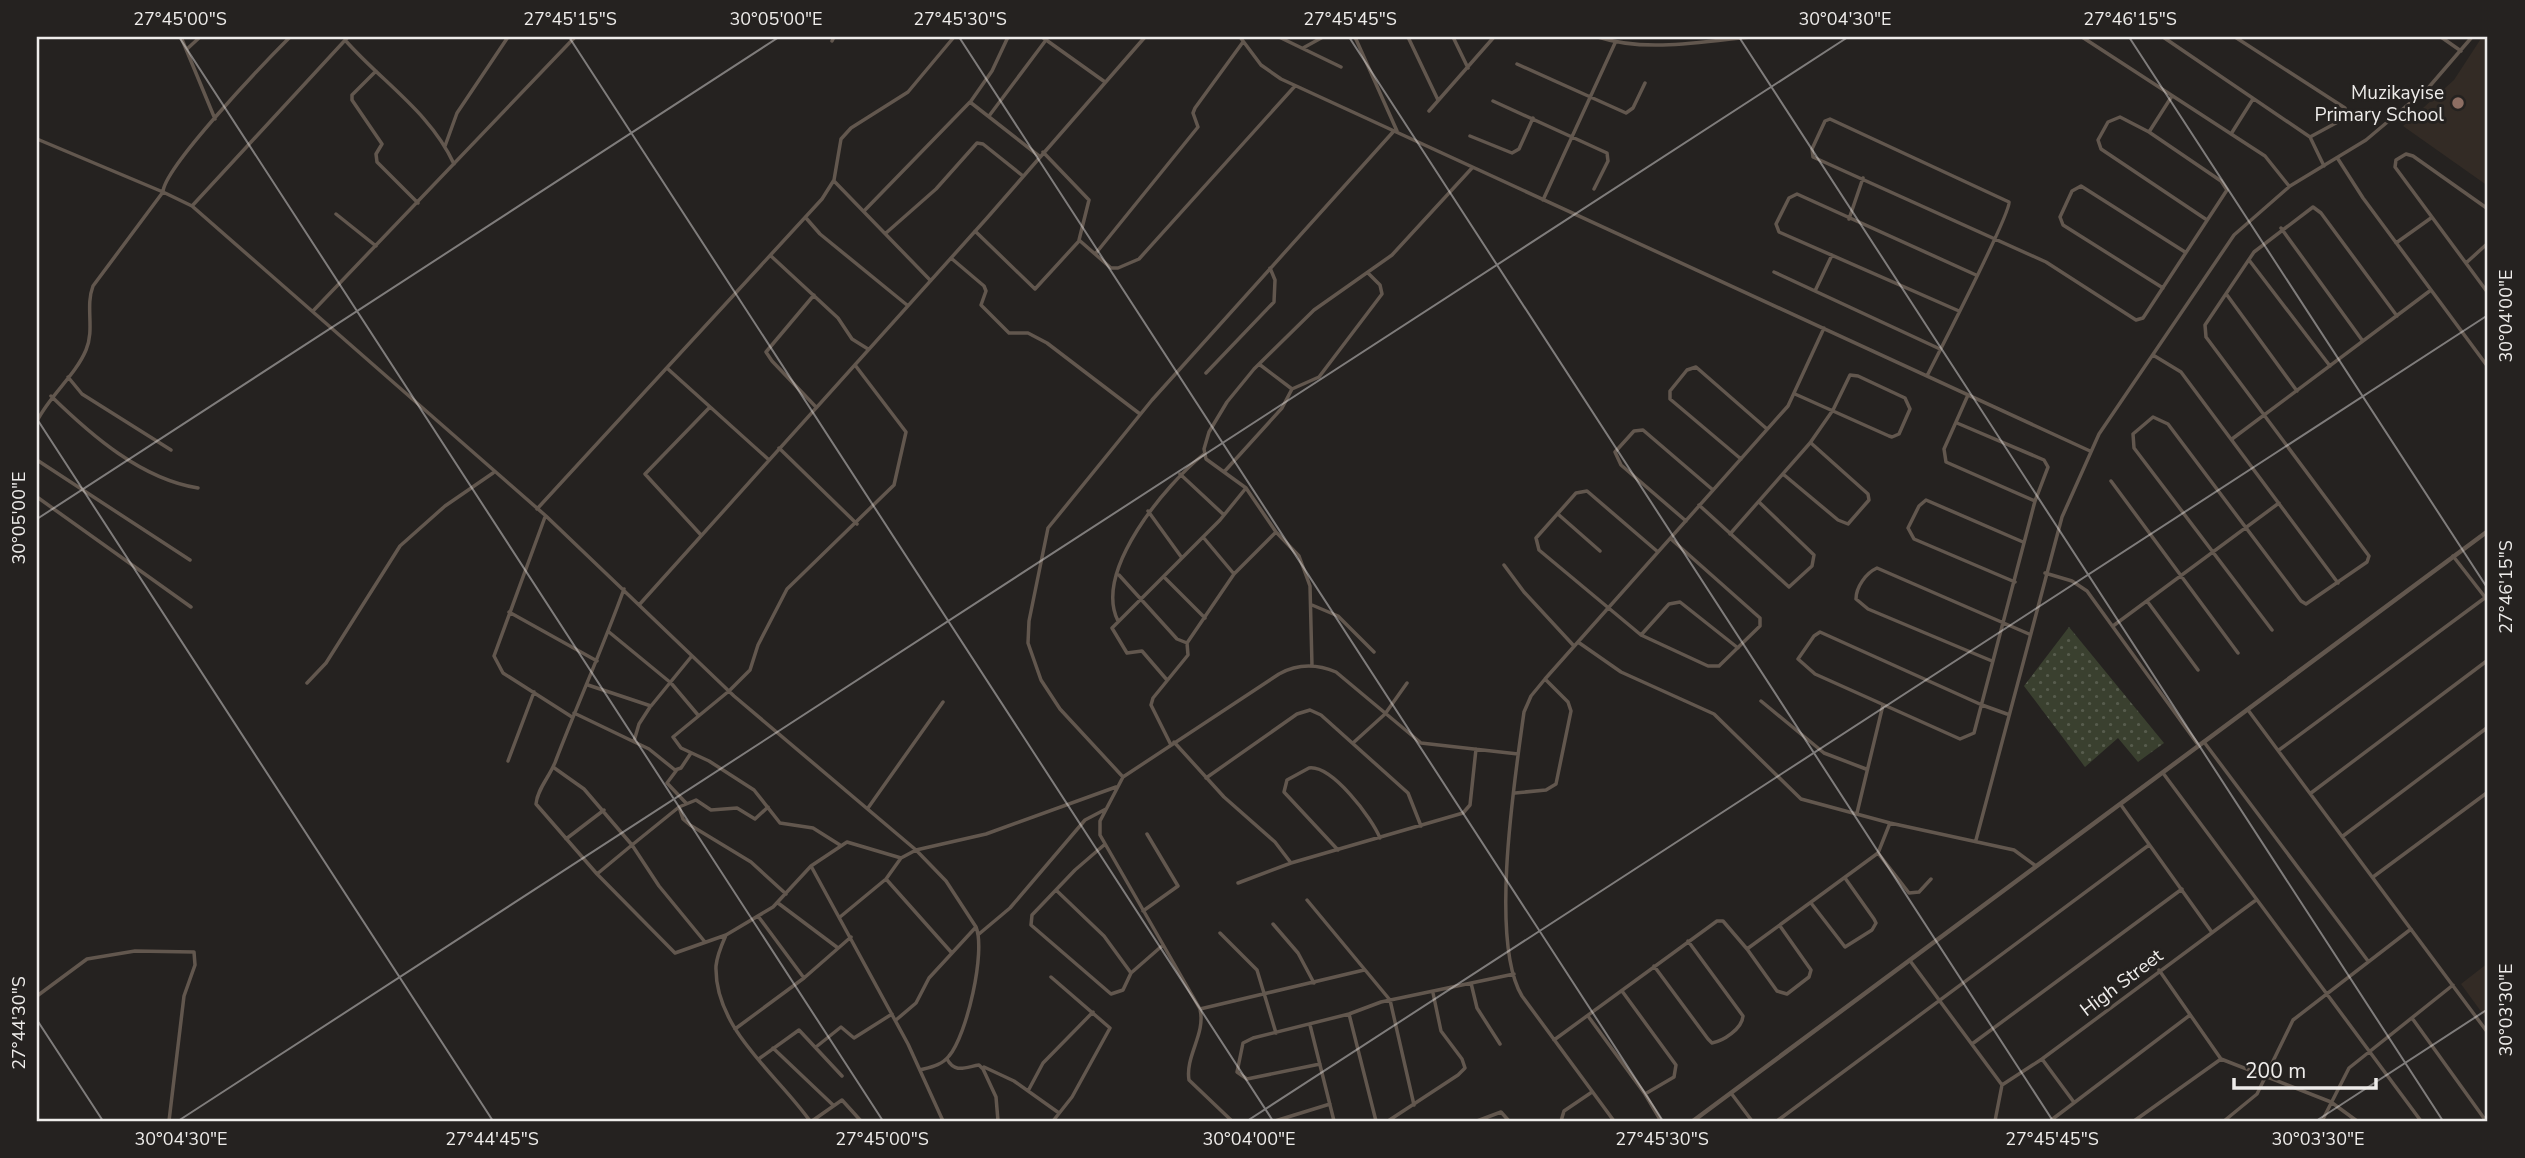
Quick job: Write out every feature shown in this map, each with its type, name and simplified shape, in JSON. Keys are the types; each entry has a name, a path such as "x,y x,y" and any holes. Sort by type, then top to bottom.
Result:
{"street":[{"path":"181,37 215,119"},
{"path":"187,49 200,37"},
{"path":"37,421 51,396 85,353 90,340 89,302 93,286 163,192 167,177 215,119 290,37"},
{"path":"445,146 457,113 508,37"},
{"path":"313,311 575,37"},
{"path":"537,509 826,195 834,180 834,161 841,139 851,128 908,92 954,37"},
{"path":"864,211 970,102 992,71 1008,37"},
{"path":"639,605 815,405 951,258 1145,37"},
{"path":"1279,37 1341,67"},
{"path":"1303,48 1323,37"},
{"path":"1355,37 1395,132"},
{"path":"1408,37 1438,100"},
{"path":"1453,37 1468,68"},
{"path":"1429,111 1494,37"},
{"path":"1598,37 1615,43 1657,46 1752,37"},
{"path":"2082,37 2269,160 2290,186"},
{"path":"2162,37 2310,137 2324,166"},
{"path":"2235,37 2346,110 2345,118 2310,137"},
{"path":"2441,37 2461,51"},
{"path":"1976,840 2045,573 2062,517 2090,451 2234,235 2290,186 2338,159 2429,87 2472,37"},
{"path":"192,206 346,38 376,71 403,95 445,146 454,164"},
{"path":"989,116 1044,38 1105,82"},
{"path":"1096,253 1198,127 1193,113 1195,108 1242,39 1261,65 1295,86 2090,451"},
{"path":"1543,201 1615,43"},
{"path":"1517,64 1626,113 1633,108 1645,83"},
{"path":"376,71 352,95 352,100 382,144 376,154 377,162 418,203"},
{"path":"1079,240 1114,268 1139,259 1295,86"},
{"path":"2149,132 2172,96"},
{"path":"2231,134 2253,99"},
{"path":"1493,101 1607,153 1608,161 1594,189"},
{"path":"970,102 1041,154 1089,200 1079,240 1035,289 975,231"},
{"path":"1470,136 1512,153 1519,149 1533,118"},
{"path":"1927,376 1994,237 2010,209 2007,200 1830,119 1825,121 1812,154 1994,237 2046,262 2136,320 2143,318 2226,194 2224,183 2149,132 2115,118 2108,122 2098,146 2207,220"},
{"path":"1123,777 1075,728 1048,691 1028,643 1027,632 1048,528 1140,414 1395,132"},
{"path":"37,139 192,206 546,516 691,657 916,850 946,881 976,927 980,946 970,1009 947,1059 920,1070"},
{"path":"886,233 944,181 977,143 983,144 1023,176"},
{"path":"2488,209 2413,156 2401,156 2396,160 2395,167 2488,292"},
{"path":"2338,159 2488,367"},
{"path":"1118,621 1111,598 1130,544 1148,512 1180,474 1204,454 1209,432 1227,402 1259,364 1314,310 1392,255 1472,168"},
{"path":"1849,219 1863,178"},
{"path":"834,180 930,280"},
{"path":"2163,288 2063,225 2060,217 2072,191 2081,186 2185,253"},
{"path":"1959,311 1779,232 1776,224 1794,195 1976,275"},
{"path":"2272,630 2215,551 2134,448 2133,434 2148,419 2158,417 2168,424 2304,604 2367,562 2367,552 2205,333 2206,325 2258,248 2308,208 2317,208 2397,316"},
{"path":"336,214 376,246"},
{"path":"806,218 820,234 907,305"},
{"path":"2396,243 2431,218"},
{"path":"2281,228 2363,341"},
{"path":"2466,263 2488,243"},
{"path":"1815,291 1832,255"},
{"path":"771,256 838,318 852,338 867,349"},
{"path":"951,258 985,288 980,303 1009,333 1028,333 1048,343 1140,414"},
{"path":"2249,260 2330,366"},
{"path":"1206,373 1275,302 1275,280 1270,268"},
{"path":"1774,272 1940,349"},
{"path":"1224,472 1282,408 1292,389 1319,377 1382,294 1380,285 1368,273"},
{"path":"2232,439 2431,290"},
{"path":"814,295 766,352 815,405"},
{"path":"2227,295 2297,391"},
{"path":"1614,1121 1518,991 1514,974 1504,925 1518,754 1528,702 1545,679 1671,539 1795,394 1824,328"},
{"path":"2153,354 2181,372 2338,583"},
{"path":"840,845 813,828 780,822 754,790 709,761 677,746 673,737 750,670 758,645 788,589 894,485 907,435 854,364"},
{"path":"1259,364 1292,389"},
{"path":"1741,459 1670,399 1670,391 1687,370 1696,367 1767,429"},
{"path":"668,369 769,460"},
{"path":"1730,534 1810,443 1833,410 1847,378 1854,375 1905,398 1910,405 1899,434 1892,437 1833,410 1795,394"},
{"path":"68,377 82,394 172,450"},
{"path":"1968,395 1944,449 1946,461 2035,502"},
{"path":"51,396 85,429 145,469 198,488"},
{"path":"701,535 645,476 710,407"},
{"path":"1957,423 2044,460 2048,467 2035,502 2004,624 1992,661 1982,705 1974,733 1965,739 1883,705 1801,664 1798,659 1814,636 1820,632 1982,705 2007,714"},
{"path":"1686,521 1621,465 1615,452 1634,432 1643,430 1713,490"},
{"path":"1783,474 1838,520 1848,524 1852,522 1869,500 1868,494 1810,443"},
{"path":"779,448 857,524"},
{"path":"1204,454 1246,488 1276,532 1299,556 1310,586 1312,667"},
{"path":"37,460 190,560"},
{"path":"307,683 326,663 400,546 438,512 494,473"},
{"path":"1180,474 1224,515"},
{"path":"2111,481 2238,653"},
{"path":"1167,680 1142,651 1127,653 1113,631 1118,621 1203,537 1246,488"},
{"path":"1658,552 1587,491 1576,493 1536,538 1536,544 1642,635 1713,667 1719,666 1760,626 1758,613 1671,539"},
{"path":"37,497 191,607"},
{"path":"2015,582 1914,539 1908,528 1919,506 1926,500 2024,542"},
{"path":"1699,505 1786,586 1792,586 1812,566 1815,558 1811,550 1759,502"},
{"path":"2113,626 2279,503"},
{"path":"1148,512 1182,558"},
{"path":"1559,515 1600,551"},
{"path":"546,516 509,612 494,656 495,662 503,673 534,692 573,715 654,752 677,771"},
{"path":"1693,1121 1911,962 2488,531"},
{"path":"1276,532 1234,574 1187,643 1188,655 1153,698 1151,705 1173,744 1275,842 1292,863"},
{"path":"1203,537 1234,574"},
{"path":"2279,750 2487,599 2453,556"},
{"path":"1504,565 1524,592 1576,644 1621,672 1714,714 1795,796 1890,823 1976,840 2025,855 2038,867"},
{"path":"1992,661 1868,609 1856,599 1856,591 1870,571 1877,568 2029,634"},
{"path":"2045,573 2082,587 2368,961"},
{"path":"1119,575 1177,639 1187,643"},
{"path":"1164,577 1205,618"},
{"path":"624,589 588,685 536,804 597,874 675,953 726,935 778,903 811,866 840,845 853,842 901,858"},
{"path":"2147,601 2198,670"},
{"path":"1642,635 1669,604 1679,602 1738,648"},
{"path":"1312,605 1338,616 1374,652"},
{"path":"509,612 597,661"},
{"path":"609,632 671,683 698,715"},
{"path":"634,741 639,724 651,706 691,657"},
{"path":"2311,793 2488,660"},
{"path":"1232,1121 1195,1088 1187,1076 1199,1035 1200,1009 1104,845 1099,828 1123,777 1290,668 1312,667 1336,672 1421,744 1518,754"},
{"path":"1515,793 1550,789 1556,784 1570,711 1568,702 1545,679"},
{"path":"1353,743 1385,714 1407,682"},
{"path":"588,685 651,706"},
{"path":"508,761 534,692"},
{"path":"1761,701 1824,754 1866,769"},
{"path":"868,808 943,702"},
{"path":"1857,813 1883,705"},
{"path":"1206,778 1305,710 1321,715 1408,793 1421,826"},
{"path":"2248,710 2488,1033"},
{"path":"2343,836 2488,727"},
{"path":"1238,883 1292,863 1467,810 1476,749"},
{"path":"686,803 667,783 691,753"},
{"path":"553,767 584,789 604,810 632,845 659,886 705,942"},
{"path":"1338,850 1329,836 1284,792 1287,780 1309,768 1323,771 1363,808 1380,838"},
{"path":"2163,773 2421,1121"},
{"path":"840,917 886,879 901,858 916,850 986,834 1116,787"},
{"path":"2373,877 2488,792"},
{"path":"597,874 686,803 696,800 717,811 737,808 755,819 768,807"},
{"path":"2121,805 2211,931"},
{"path":"679,807 683,819 690,825 751,862 786,894"},
{"path":"979,934 1010,908 1085,820 1106,809"},
{"path":"566,839 604,810"},
{"path":"1747,949 1878,853 1890,823"},
{"path":"1143,911 1178,886 1147,834"},
{"path":"1104,845 1032,915 1030,920 1034,929 1111,994 1123,990 1131,973 1163,944"},
{"path":"1777,1121 2149,845"},
{"path":"1878,853 1909,893 1919,892 1931,879"},
{"path":"811,866 896,1020 943,1121"},
{"path":"1811,903 1845,947 1872,930 1876,923 1874,919 1845,877"},
{"path":"886,879 951,952"},
{"path":"1972,1044 2182,889"},
{"path":"1056,890 1104,936 1131,973"},
{"path":"1307,900 1390,1000 1413,1105"},
{"name":"High Street","path":"2002,1085 2042,1059 2256,900"},
{"path":"778,903 838,948"},
{"path":"758,916 804,978"},
{"path":"1554,1040 1720,920 1747,949 1777,991 1787,994 1809,977 1811,970 1780,926"},
{"path":"1273,924 1298,953 1314,983"},
{"path":"896,1020 916,1003 929,978 976,927"},
{"path":"2224,1121 2255,1098 2293,1020 2411,929"},
{"path":"1220,933 1252,964 1265,994 1276,1032"},
{"path":"726,935 716,965 728,1014 735,1029 811,1121 838,1101 845,1102 861,1121"},
{"path":"735,1029 804,978 851,937"},
{"path":"1654,966 1712,1043 1719,1042 1740,1027 1742,1016 1688,941"},
{"path":"37,996 87,959 135,951 194,952 195,965 184,996 169,1121"},
{"path":"1911,962 2002,1085 1995,1121"},
{"path":"1200,1009 1364,970"},
{"path":"2159,970 2221,1059 2332,1102 2357,1121"},
{"path":"1320,1064 1253,1078 1239,1076 1236,1066 1243,1043 1276,1032 1310,1025 1390,1000 1514,974"},
{"path":"1051,977 1110,1029 1053,1121"},
{"path":"1471,983 1477,1008 1500,1044"},
{"path":"2322,1121 2346,1071 2453,985"},
{"path":"1621,990 1678,1069 1674,1077 1645,1094"},
{"path":"1388,1121 1465,1068 1462,1059 1441,1031 1433,993"},
{"path":"1028,1091 1043,1063 1093,1012"},
{"path":"816,1047 841,1028 854,1038 892,1014"},
{"path":"1349,1014 1376,1121"},
{"path":"2050,1121 2190,1015"},
{"path":"1588,1016 1645,1094 1661,1121"},
{"path":"2412,1017 2486,1121"},
{"path":"1310,1025 1334,1121"},
{"path":"760,1058 796,1030 802,1031 842,1076"},
{"path":"773,1048 833,1105"},
{"path":"947,1059 950,1065 960,1069 979,1065 1028,1091 1059,1113"},
{"path":"2042,1059 2073,1101"},
{"path":"2134,1121 2221,1059"},
{"path":"979,1065 996,1097 998,1121"},
{"path":"1561,1121 1564,1111 1592,1092"},
{"path":"1731,1093 1752,1121"},
{"path":"1275,1121 1330,1104"},
{"path":"1477,1121 1495,1112 1501,1112 1509,1121"}],"shaded area":[{"name":"Muzikayise Primary School","path":"2482,37 2488,37 2488,186 2403,126 2454,80"},
{"path":"2488,963 2488,1021 2461,984"}],"green space":[{"path":"2069,627 2164,743 2138,762 2118,738 2085,767 2024,686"}],"place":[{"name":"Muzikayise Primary School","path":"2458,103"}]}
